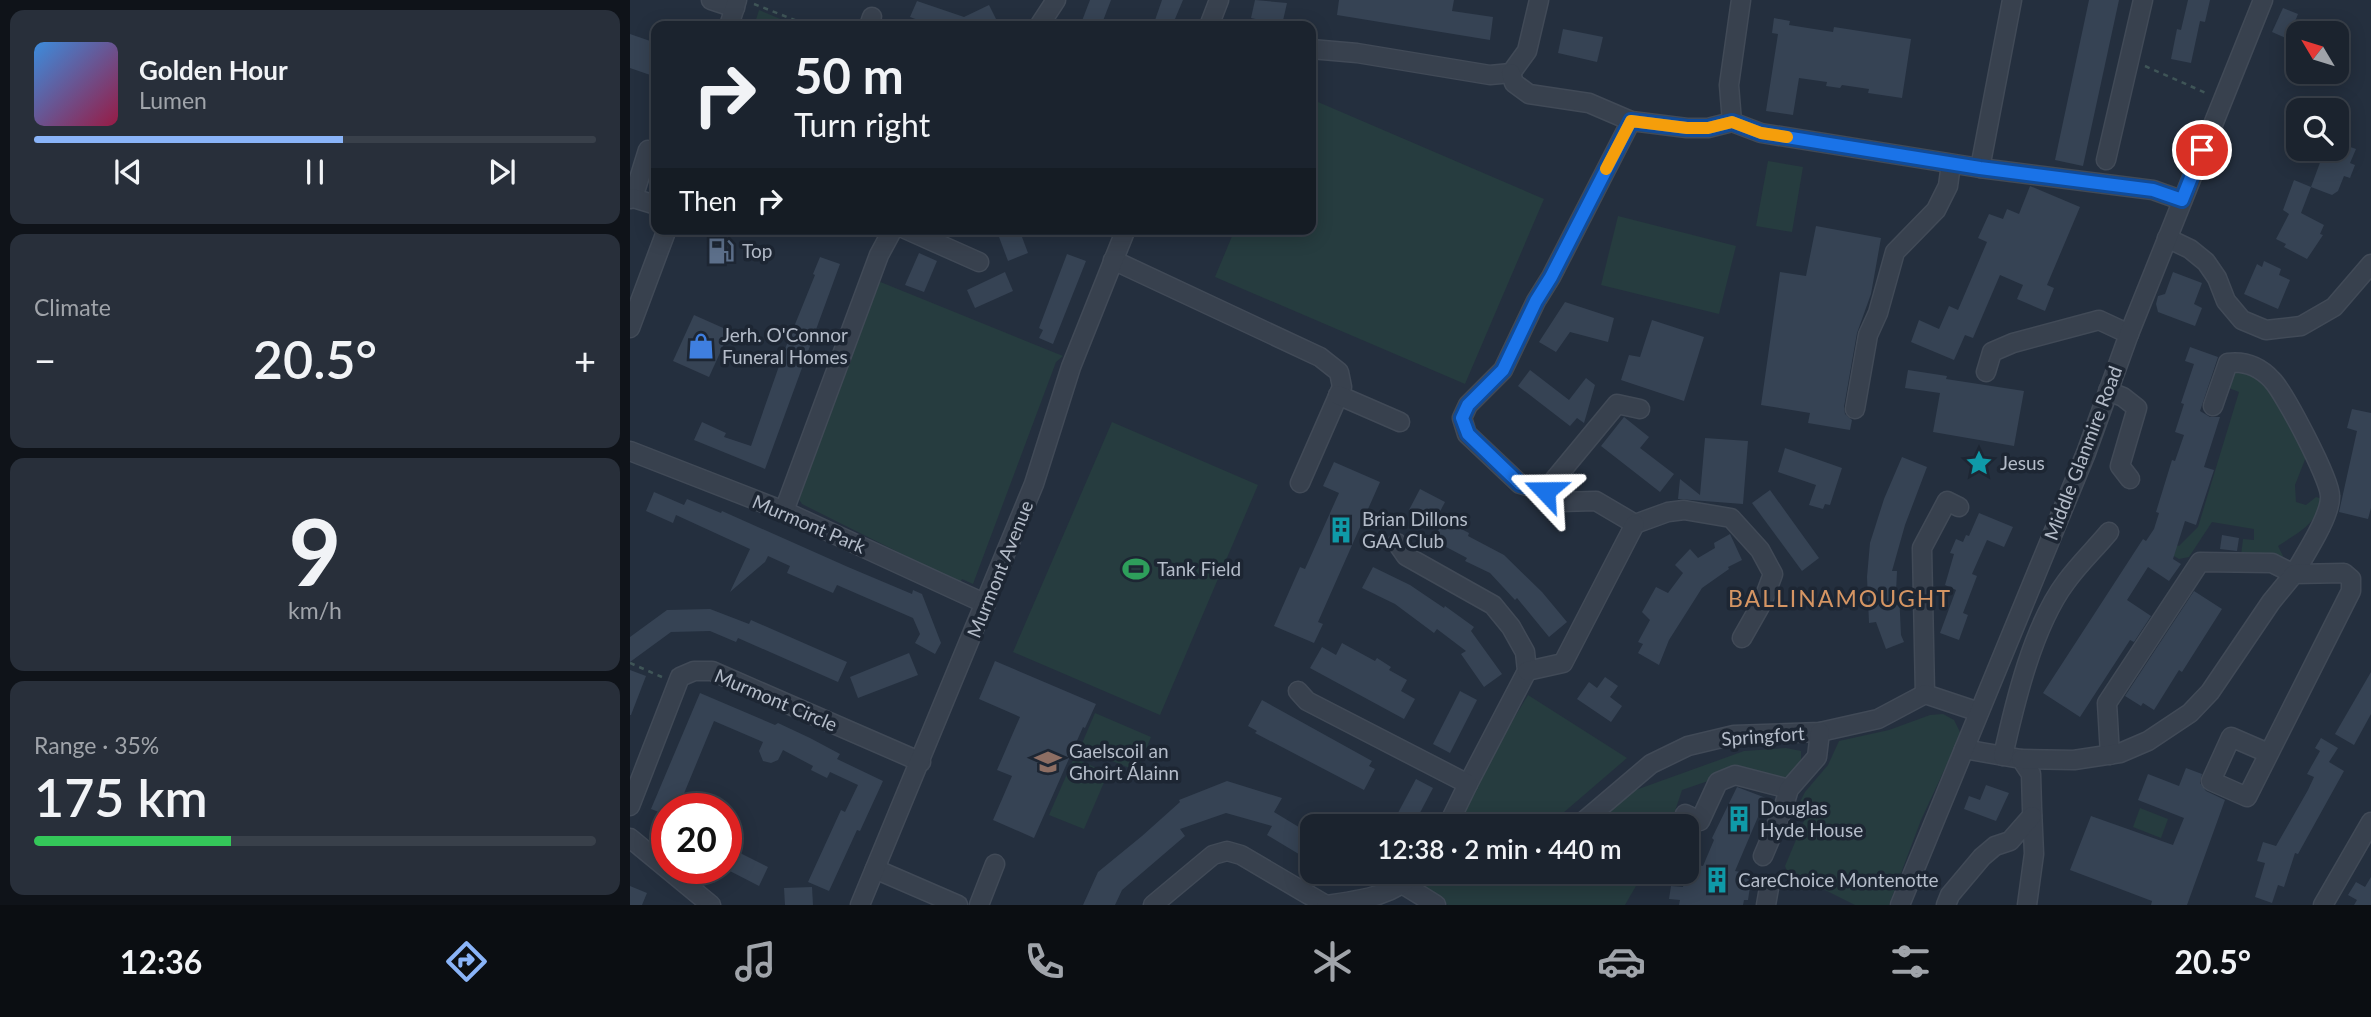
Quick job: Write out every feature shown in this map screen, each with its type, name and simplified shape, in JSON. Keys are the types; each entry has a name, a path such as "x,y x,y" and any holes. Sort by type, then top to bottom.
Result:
{"street":[{"path":"711,0 739,3 731,21"},
{"path":"1042,21 1056,0"},
{"path":"1211,21 1219,0"},
{"path":"1316,49 1357,53 1490,75 1511,73 1527,51 1539,0"},
{"path":"1732,122 1729,85 1741,0"},
{"path":"1980,168 2012,0"},
{"path":"2106,160 2143,0"},
{"name":"Middle Glanmire Road","path":"1900,905 2085,453 2129,334 2263,0"},
{"path":"1511,73 1514,83 1529,94 1589,103 1631,121 1687,128 1708,128 1732,122 1761,133 1951,164 2153,190 2182,200"},
{"path":"1631,121 1536,301 1503,370 1468,405 1462,418 1468,434 1520,484 1545,491 1559,502 1596,501 1635,524"},
{"path":"648,150 631,199 651,204"},
{"path":"1855,409 1868,335 1878,313 1895,252 1936,210 1948,186 1951,164"},
{"path":"630,328 665,235"},
{"path":"784,512 879,255 890,235"},
{"path":"918,235 979,262"},
{"name":"Murmont Avenue","path":"860,905 1034,484 1071,367 1124,235"},
{"path":"2168,238 2190,249 2206,262 2217,278 2226,300 2242,320 2266,330 2301,326 2334,307 2371,264"},
{"path":"1114,260 1320,357 1339,372 1342,387 1300,483"},
{"path":"1986,372 1992,352 2038,336 2099,320 2129,334"},
{"path":"1964,749 2012,757 2074,761 2120,753 2148,741 2190,713 2210,692 2271,602 2294,574 2322,524 2331,496 2321,465 2273,380 2256,367 2239,362 2228,363 2213,406"},
{"path":"2108,391 2123,397 2137,408 2120,466 2130,479"},
{"path":"1339,395 1401,422"},
{"path":"1545,491 1618,404 1640,409"},
{"name":"Murmont Park","path":"630,451 784,512 986,604"},
{"path":"1959,507 1947,501 1922,548 1925,694 1979,712"},
{"path":"1527,671 1563,663 1635,524 1668,512 1684,510 1731,518 1760,550 1773,574 1763,601 1742,638"},
{"path":"2012,757 2018,689 2043,623 2065,583 2109,532"},
{"path":"1397,542 1406,556 1493,606 1511,627 1525,652 1527,671 1454,814"},
{"path":"2110,755 2107,703 2200,562 2272,563 2294,574 2344,573 2351,579 2351,591 2269,753"},
{"name":"Murmont Circle","path":"630,806 680,677 694,671 712,671 921,762"},
{"path":"1298,691 1307,701 1468,784"},
{"name":"Springfort","path":"1592,814 1651,764 1688,746 1734,735 1820,732 1878,719 1925,694"},
{"path":"1763,856 1789,789 1817,757 1820,732"},
{"path":"2012,757 2031,774 2034,854 2027,905"},
{"path":"1699,821 1718,782 1735,775 1789,789"},
{"path":"1946,905 1950,895 1982,857 1995,846 2010,841 2032,816"},
{"path":"2323,905 2371,822"},
{"path":"630,838 711,905"},
{"path":"1153,905 1213,855 1227,851 1241,855 1326,905 1369,899 1404,885 1436,905"},
{"path":"979,905 995,864"},
{"path":"875,869 958,905"}],"path":[{"path":"739,3 795,21"},
{"path":"2129,59 2223,100"},
{"path":"630,663 668,680"}],"green space":[{"path":"759,10 785,21 756,21"},
{"path":"1316,101 1544,199 1465,384 1215,277 1232,235 1316,235"},
{"path":"1768,161 1803,167 1792,232 1756,226"},
{"path":"1618,216 1736,246 1719,314 1601,285"},
{"path":"878,281 1063,356 1056,362 973,584 962,579 960,583 802,504 798,498"},
{"path":"2238,370 2256,374 2267,383 2306,457 2295,485 2296,502 2306,505 2316,497 2322,499 2311,522 2278,546 2282,558 2241,555 2243,539 2254,540 2254,529 2212,522 2189,557 2179,559 2154,545 2158,538 2179,546 2198,527 2239,392 2224,386 2229,373"},
{"name":"Tank Field","path":"1112,422 1258,485 1160,715 1013,652"},
{"path":"1528,695 1627,758 1562,814 1463,814 1464,801"},
{"path":"1095,713 1151,737 1137,771 1080,748"},
{"path":"1943,714 1954,720 1961,734 1921,820 1889,905 1855,905 1787,871 1785,866 1804,821 1794,814 1805,792 1828,765 1839,741 1889,730 1930,715"},
{"path":"1786,748 1801,751 1801,762 1790,776 1769,781 1740,770 1682,790 1674,814 1607,814 1633,791 1744,751"},
{"path":"1074,758 1108,773 1084,829 1049,815"},
{"path":"2140,808 2168,819 2161,838 2133,827"},
{"path":"1421,884 1637,884 1625,905 1448,905 1427,893"}],"building":[{"path":"1090,0 1111,0 1103,21 1082,21"},
{"path":"1162,0 1183,0 1174,21 1155,21"},
{"path":"1255,0 1287,3 1283,21 1251,18"},
{"path":"1339,0 1454,0 1452,11 1493,17 1490,40 1337,15"},
{"path":"2089,0 2119,0 2083,166 2055,160"},
{"path":"2188,0 2210,0 2205,22 2200,21 2191,63 2171,59 2177,29 2181,30"},
{"path":"917,1 964,17 989,5 997,21 921,21 910,17"},
{"path":"2283,8 2298,14 2295,21 2286,21 2286,38 2272,32"},
{"path":"1774,18 1790,21 1789,25 1833,32 1834,27 1911,39 1902,98 1868,93 1869,89 1842,85 1840,88 1826,86 1827,82 1799,78 1793,115 1766,111 1778,34 1772,33"},
{"path":"1563,29 1603,37 1597,62 1558,53"},
{"path":"630,34 651,41 651,75 630,68"},
{"path":"2349,147 2356,149 2350,163 2355,165 2350,178 2344,176 2338,191 2332,195 2311,187 2321,161 2349,161"},
{"path":"2294,180 2311,187 2301,213 2324,225 2320,234 2323,235 2307,259 2284,247 2286,244 2276,239 2289,214 2283,210"},
{"path":"2030,186 2080,207 2047,285 2054,288 2045,311 2017,299 2023,285 2000,275 1973,338 1965,335 1954,360 1911,342 1919,320 1939,329 1949,306 1958,310 1987,242 1978,238 1989,214 2003,219 2007,209 2019,214"},
{"path":"1816,226 1881,238 1871,294 1857,333 1844,407 1845,414 1852,420 1850,430 1808,423 1810,413 1761,405 1780,272 1806,276"},
{"path":"998,235 1021,235 1028,253 1008,261"},
{"path":"919,253 937,261 924,292 905,285"},
{"path":"1067,254 1086,261 1053,344 1039,338 1043,330 1039,328"},
{"path":"820,257 840,264 765,469 694,440 702,422 726,433 724,437 751,446"},
{"path":"2264,261 2281,269 2279,275 2290,280 2278,309 2244,294 2257,264 2262,267"},
{"path":"1005,272 1013,291 975,308 967,290"},
{"path":"2173,272 2202,283 2194,304 2202,308 2195,326 2158,312 2158,296 2165,294"},
{"path":"1565,302 1614,318 1608,342 1570,332 1556,352 1539,342"},
{"name":"Jerh. O'Connor Funeral Homes","path":"694,315 730,331 709,377 673,361"},
{"path":"1652,320 1704,337 1684,401 1621,380 1629,355 1640,357"},
{"path":"2190,347 2218,357 2200,411 2210,417 2220,417 2204,467 2214,470 2196,525 2185,521 2173,559 2181,564 2169,581 2148,567 2127,600 2151,616 2134,642 2130,640 2080,717 2043,693 2143,539 2146,541 2154,529 2159,513 2156,512 2172,460 2175,461 2184,435 2175,432 2194,364 2185,361"},
{"path":"1530,370 1569,400 1586,378 1595,385 1584,423 1577,418 1570,426 1518,386"},
{"path":"1908,370 2024,391 2014,446 1933,432 1940,393 1905,388"},
{"path":"2352,409 2371,413 2371,508 2368,519 2339,512 2357,431 2347,428"},
{"path":"1624,417 1649,437 1640,448 1674,474 1660,492 1601,446"},
{"path":"1705,438 1748,441 1743,504 1678,499 1680,479 1700,495"},
{"path":"1785,448 1842,468 1830,505 1825,504 1823,509 1809,505 1816,485 1778,472"},
{"path":"1902,457 1927,467 1905,525 1892,571 1897,571 1896,592 1899,592 1901,635 1904,642 1886,649 1876,622 1869,623 1867,577 1870,543 1884,499"},
{"name":"Brian Dillons GAA Club","path":"1334,462 1380,482 1318,622 1323,624 1314,643 1274,626 1300,567 1305,569 1339,493 1323,486"},
{"path":"1420,489 1445,502 1434,523 1409,510"},
{"path":"1770,490 1819,558 1802,571 1752,503"},
{"path":"654,492 684,505 687,499 721,513 722,511 912,594 913,590 922,594 941,643 935,654 915,643 920,634 913,618 837,585 833,593 787,573 790,566 768,556 765,562 730,592 750,549 676,515 673,523 646,511"},
{"path":"1979,513 2013,527 2004,547 1987,540 1972,574 1977,576 1963,613 1968,615 1959,640 1940,633 1956,590 1945,585 1954,554 1950,553 1956,539 1963,542 1966,535 1969,536"},
{"path":"1444,520 1504,555 1542,592 1567,622 1549,637 1517,598 1515,600 1490,573 1465,561 1467,558 1433,540"},
{"path":"1730,534 1742,560 1728,567 1729,569 1702,588 1669,640 1659,665 1638,653 1643,644 1638,642 1650,620 1642,612 1656,587 1668,593 1683,573 1675,565 1690,549 1698,558 1715,548 1714,543"},
{"path":"2222,535 2239,538 2237,551 2220,549"},
{"path":"1373,567 1410,585 1474,627 1471,631 1502,674 1484,687 1461,654 1466,651 1437,629 1434,633 1395,604 1362,588"},
{"path":"2194,591 2222,609 2154,710 2143,703 2141,706 2125,696"},
{"path":"710,609 749,624 751,620 847,662 838,682 738,638 736,642 710,631 671,632 630,662 630,637 667,610"},
{"path":"1342,643 1375,661 1377,658 1391,667 1389,670 1407,680 1401,691 1415,699 1404,719 1310,668 1322,647 1336,655"},
{"path":"909,653 918,675 858,698 850,677"},
{"name":"Gaelscoil an Ghoirt Álainn","path":"995,661 1096,704 1085,728 1083,727 1034,838 993,820 1012,776 997,770 1020,717 979,699"},
{"path":"630,670 646,676 631,715 630,715"},
{"path":"2371,672 2371,714 2354,745 2335,734"},
{"path":"1605,677 1618,686 1610,697 1622,706 1611,722 1577,699 1589,682 1597,688"},
{"path":"1460,691 1477,700 1450,753 1433,744"},
{"path":"700,693 810,738 840,754 837,759 883,781 829,891 808,882 841,810 845,812 858,785 830,772 827,778 811,770 813,766 783,750 778,760 771,763 763,761 759,751 763,742 714,721 684,793 658,793"},
{"path":"1262,700 1372,761 1369,766 1375,769 1364,790 1255,733 1257,731 1248,726"},
{"path":"2321,738 2338,748 2329,762 2344,771 2298,854 2295,853 2284,887 2278,885 2272,903 2255,897 2265,863 2257,861 2263,842 2276,846 2308,790 2314,777 2307,774 2320,751 2315,748"},
{"path":"2186,768 2202,774 2200,783 2206,791 2225,800 2187,905 2151,905 2152,901 2070,870 2091,816 2173,845 2184,818 2138,800 2148,774 2179,786"},
{"path":"1416,779 1433,788 1419,814 1397,814"},
{"path":"1227,781 1282,798 1274,812 1300,828 1300,855 1267,835 1272,826 1226,813 1180,829 1185,836 1122,890 1115,905 1083,905 1098,872 1142,836 1180,802 1179,800"},
{"path":"1986,785 2009,793 1996,821 1964,809 1969,796 1980,800"},
{"path":"1737,787 1766,798 1735,871 1752,874 1748,900 1744,900 1743,905 1679,905 1680,900 1669,899 1671,886 1699,884 1699,865 1703,866 1714,840 1712,838"},
{"path":"742,854 768,867 759,886 742,877"},
{"path":"2371,877 2371,905 2354,905 2357,900 2348,895 2356,882 2365,887"},
{"path":"630,886 647,893 642,905 630,905"},
{"path":"812,887 813,905 785,905 784,888"}],"slow traffic":[{"path":"1606,169 1631,121 1652,126 1687,128 1708,128 1732,122 1761,133 1787,137"}],"place":[{"name":"Top","path":"721,251"},
{"name":"Jerh. O'Connor Funeral Homes","path":"701,346"},
{"name":"Jesus","path":"1979,463"},
{"name":"Brian Dillons GAA Club","path":"1341,530"},
{"name":"Tank Field","path":"1136,569"},
{"name":"Gaelscoil an Ghoirt Álainn","path":"1048,762"},
{"name":"Douglas Hyde House","path":"1739,819"},
{"name":"CareChoice Montenotte","path":"1717,880"}],"district":[{"name":"BALLINAMOUGHT","path":"1840,599"}],"route":[{"path":"1545,491 1520,484 1468,434 1462,418 1468,405 1503,370 1536,301 1631,121 1652,126 1687,128 1708,128 1732,122 1761,133 1980,168 2153,190 2182,200 2202,150"}]}
